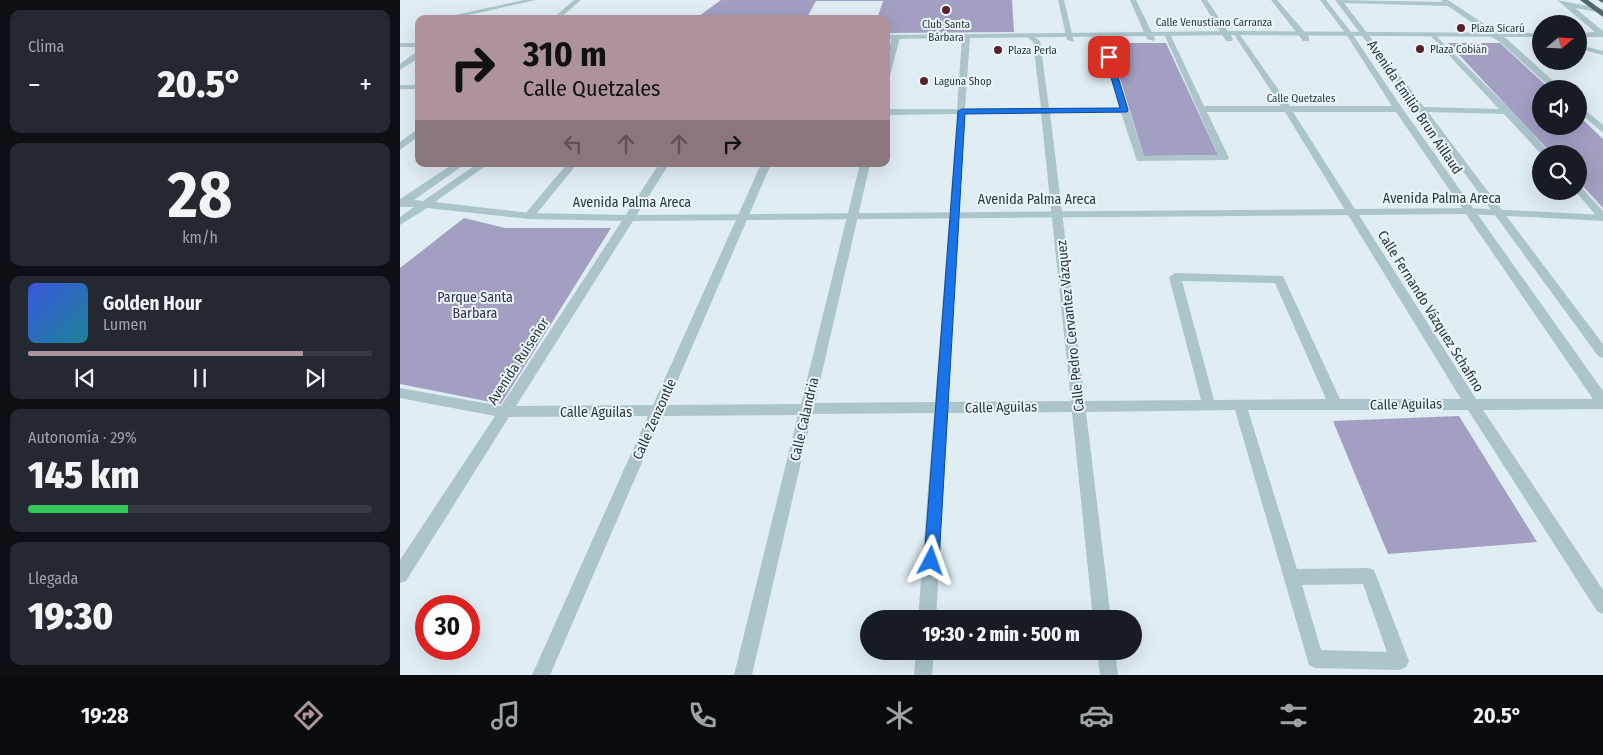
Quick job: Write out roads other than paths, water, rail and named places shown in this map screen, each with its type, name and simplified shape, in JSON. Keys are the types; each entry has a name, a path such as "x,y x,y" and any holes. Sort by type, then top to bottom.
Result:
{"highway":[{"path":"1584,0 1603,13"}],"street":[{"path":"459,15 533,0"},
{"path":"560,15 578,0"},
{"path":"1061,0 1070,38"},
{"path":"1134,0 1150,37"},
{"name":"Calle Fernando Vázquez Schafino","path":"1204,0 1288,110 1471,403 1603,605"},
{"path":"1274,0 1304,36"},
{"name":"Avenida Emilio Brun Aillaud","path":"1323,0 1351,36 1398,109 1603,403"},
{"path":"1338,0 1446,2 1495,34 1547,80"},
{"name":"Avenida Emilio Brun Aillaud","path":"1338,0 1603,354"},
{"path":"1563,2 1603,13"},
{"path":"1563,2 1579,15"},
{"path":"494,15 508,5"},
{"path":"1588,23 1603,34"},
{"name":"Calle Venustiano Carranza","path":"892,40 1169,36 1435,37 1495,34 1532,35"},
{"path":"1588,34 1603,34"},
{"path":"1588,38 1603,34"},
{"path":"1102,37 1140,159 1224,158 1169,36"},
{"path":"1435,37 1538,145"},
{"name":"Calle Venustiano Carranza","path":"1435,37 1532,41"},
{"name":"Calle Pedro Cervantez Vázquez","path":"1033,38 1059,214 1077,406 1101,610"},
{"path":"928,610 966,39"},
{"path":"400,40 415,40"},
{"path":"400,45 415,45"},
{"path":"1588,49 1603,53"},
{"path":"400,68 415,57"},
{"path":"400,87 415,87"},
{"name":"Calle Quetzales","path":"1203,109 1398,109"},
{"path":"890,112 1125,110"},
{"path":"1422,110 1508,112"},
{"path":"1588,116 1603,117"},
{"path":"1588,116 1603,130"},
{"path":"400,148 415,135"},
{"path":"414,196 456,167"},
{"path":"400,222 433,203 479,167"},
{"path":"529,216 570,167"},
{"name":"Avenida Ruiseñor","path":"400,575 662,167"},
{"name":"Calle Zenzontle","path":"542,675 765,167"},
{"name":"Calle Calandria","path":"743,675 864,167"},
{"name":"Avenida Palma Areca","path":"401,201 414,196 433,203"},
{"path":"1587,199 1603,217"},
{"name":"Avenida Palma Areca","path":"401,201 433,203 529,216 629,218 1469,211 1603,217"},
{"path":"1210,405 1175,277 1279,279 1335,404"},
{"name":"Calle Aguilas","path":"400,393 504,412 657,412 1240,404 1603,403"},
{"path":"1240,404 1315,659 1400,661 1368,576 1291,577"},
{"path":"924,675 925,660"},
{"path":"1107,660 1108,675"}],"place":[{"name":"Club Santa Bárbara","path":"946,10"},
{"name":"Plaza Sicarú","path":"1461,28"},
{"name":"Plaza Cobián","path":"1420,49"},
{"name":"Plaza Perla","path":"998,50"},
{"name":"Laguna Shop","path":"924,81"}],"park label":[{"name":"Parque Santa Barbara","path":"475,306"}]}
